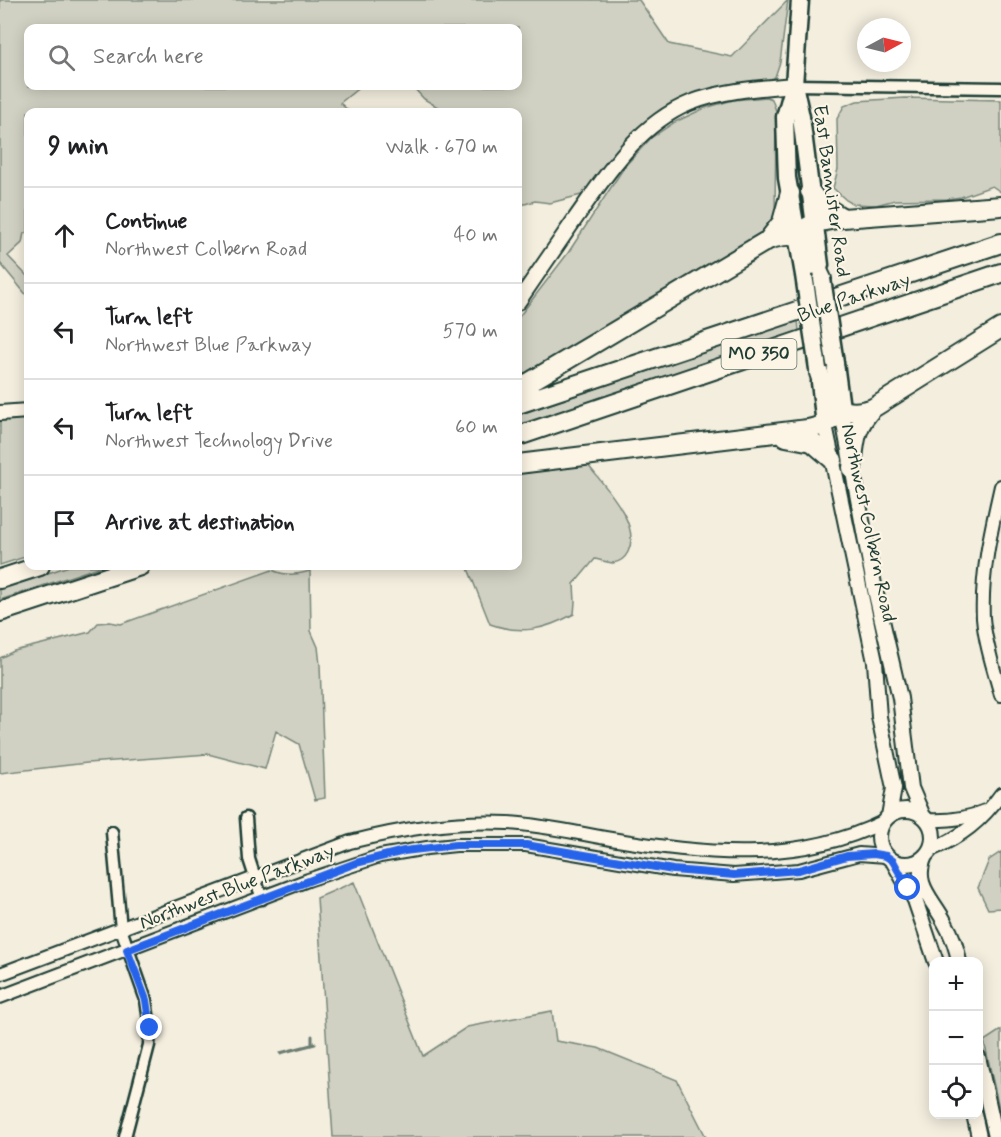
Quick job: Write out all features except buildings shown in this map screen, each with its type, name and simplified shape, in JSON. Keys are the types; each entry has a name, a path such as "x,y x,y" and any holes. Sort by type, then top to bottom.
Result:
{"highway":[{"path":"810,191 818,202 843,218"},
{"path":"768,240 782,222 790,193"},
{"path":"797,237 805,228 814,223 843,218 1001,206"},
{"path":"522,387 768,240 788,235 801,238 812,255 822,279"},
{"name":"Blue Parkway","path":"522,403 1001,243"},
{"name":"Blue Parkway","path":"522,435 1001,273"},
{"path":"852,468 856,434 861,422 873,408 1001,328"},
{"path":"818,371 832,402 854,412 873,408"},
{"path":"522,464 773,434 825,425 836,417 841,408"},
{"path":"773,434 812,442 833,460"},
{"path":"0,579 28,570"},
{"path":"0,612 128,570"}],"main road":[{"name":"East Bannister Road","path":"797,237 790,193 785,117 794,85 800,0"},
{"name":"East Bannister Road","path":"794,85 801,117 841,408"},
{"path":"522,296 597,188 626,150 642,134 697,101 724,93 794,85"},
{"name":"Northwest Colbern Road","path":"797,237 825,425 875,662 879,717 885,752 893,778 893,800 886,819"},
{"name":"Northwest Colbern Road","path":"841,408 873,580 900,698 911,788 926,818"},
{"path":"0,413 24,411"},
{"path":"934,957 915,900 879,840 886,819 897,811 906,810 926,818 932,831 928,853 921,866 921,879 953,940 958,957"},
{"path":"889,858 910,864 928,853"},
{"path":"980,1065 996,1137"},
{"path":"975,1119 979,1137"}],"street":[{"path":"794,85 1001,88"},
{"path":"1001,486 985,565 983,587 983,621 1001,694"},
{"path":"928,853 979,821 1000,797"},
{"path":"926,818 953,820 973,816 991,808"},
{"path":"246,818 249,859 262,899"},
{"name":"Northwest Blue Parkway","path":"0,974 350,842 410,829 486,822 539,826 686,851 714,853 774,851 809,846 858,835 886,819"},
{"path":"112,832 121,929 146,1000 150,1028 149,1045 125,1137"},
{"name":"Northwest Blue Parkway","path":"0,997 308,880 380,856 427,848 456,845 526,845 673,870 734,875 799,870 859,854 889,858"}],"shaded area":[{"path":"0,0 639,0 669,44 732,57 788,0 780,62 775,77 719,87 680,101 625,143 585,194 550,203 535,201 522,205 522,108 439,108 424,99 416,90 522,90 522,24 24,24 24,90 356,90 340,103 346,108 24,108 24,233 22,243 8,256 24,273 24,292 0,263"},
{"path":"767,97 772,99 776,111 775,216 769,231 522,380 522,313 568,253 625,166 651,138 675,122 705,108 733,100"},
{"path":"905,98 1001,100 1001,192 992,186 961,197 895,200 876,205 853,204 833,188 838,169 837,119 844,106 857,101"},
{"path":"798,320 799,331 522,425 522,414"},
{"path":"24,418 24,557 0,565 0,420"},
{"path":"588,465 626,518 631,541 624,558 613,563 595,559 574,584 574,614 553,624 523,630 490,624 469,570 522,570 522,473"},
{"path":"57,570 90,570 0,600 0,589"},
{"path":"272,570 291,574 310,571 311,631 318,647 320,665 325,798 315,800 299,744 276,731 265,769 208,754 87,763 0,773 0,658 14,651 90,632 98,623 121,624"},
{"path":"1001,852 1001,908 988,909 978,888 989,860"},
{"path":"354,882 423,1056 467,1027 552,1011 556,1041 598,1048 677,1080 706,1137 333,1137 317,898"},
{"path":"1001,1030 1001,1117 984,1041"}],"waterway":[{"path":"312,1036 312,1044"},
{"path":"280,1053 315,1044"}],"route":[{"path":"150,1028 146,1000 127,950 308,880 356,863 404,851 456,845 526,845 673,870 734,875 799,870 847,856 874,854 886,856 893,861 908,888"}]}
